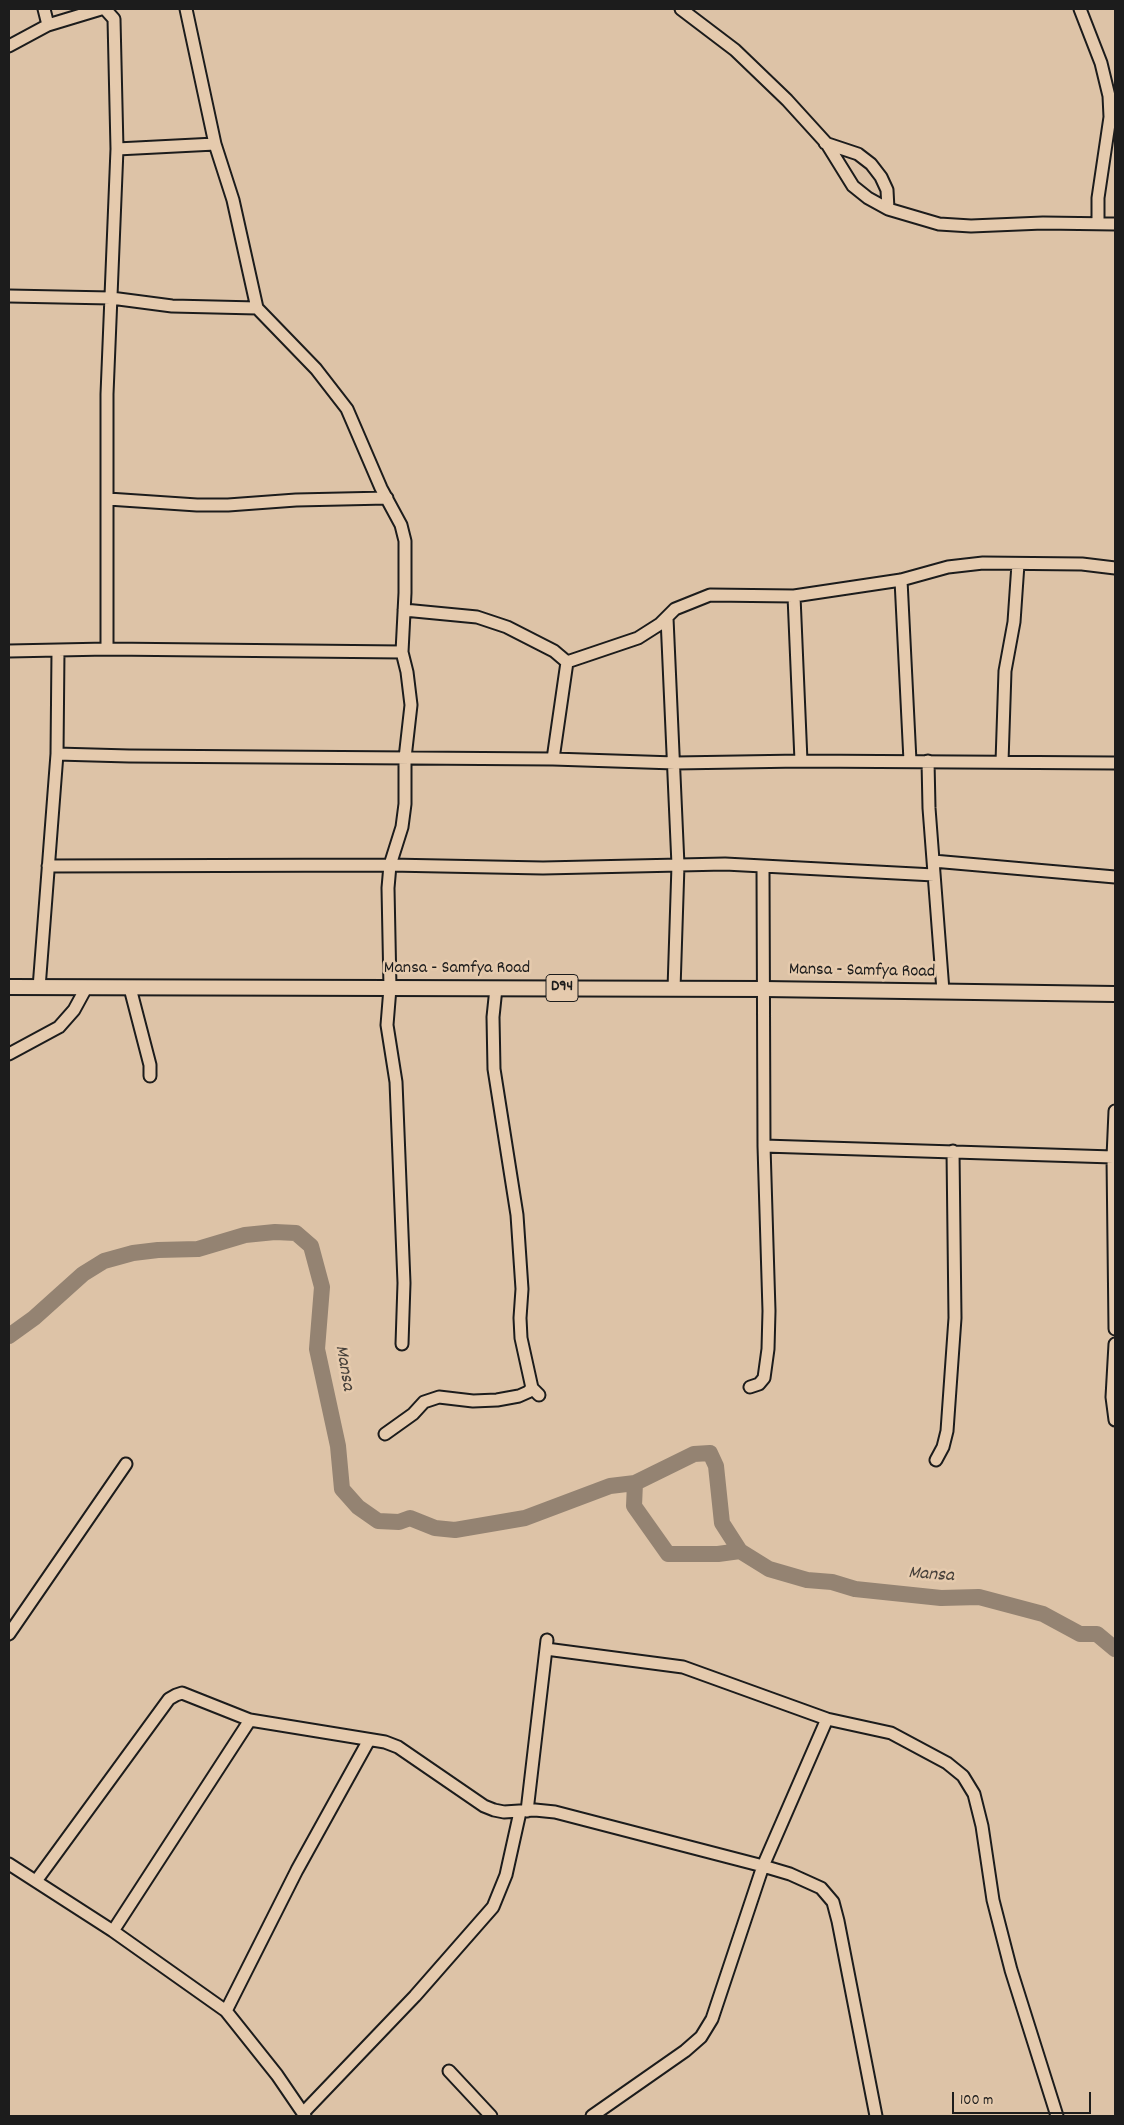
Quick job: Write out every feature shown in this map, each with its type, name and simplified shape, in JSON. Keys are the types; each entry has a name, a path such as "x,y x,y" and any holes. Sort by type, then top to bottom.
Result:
{"main road":[{"name":"Mansa - Samfya Road","path":"9,987 764,989 1115,994"}],"street":[{"path":"44,9 48,24"},
{"path":"9,46 48,24 101,9"},
{"path":"105,9 114,18 116,149 107,394 108,649"},
{"path":"186,9 215,144 233,200 258,308 316,369 338,396 401,525 405,541 402,652 408,672 411,705 405,758 402,827 390,865 388,888 390,988 388,1025 396,1082 404,1283 402,1344"},
{"path":"681,9 735,50 787,100 826,143 853,186 868,198 888,209 939,224 971,226 1098,222 1115,224"},
{"path":"1080,9 1101,63 1110,96 1110,117 1098,198 1098,222"},
{"path":"826,143 858,154 871,164 881,177 886,190 888,209"},
{"path":"116,149 215,144"},
{"path":"9,296 111,298 172,306 258,308"},
{"path":"108,499 220,505 296,500 387,498"},
{"path":"567,662 638,638 667,618 675,609 710,595 794,596 901,580 948,568 983,563 1082,564 1115,568"},
{"path":"1002,762 1005,671 1014,622 1018,564"},
{"path":"901,580 910,761"},
{"path":"794,596 801,761"},
{"path":"404,610 477,618 507,626 554,651 567,662"},
{"path":"667,618 675,763 678,865 674,989"},
{"path":"9,651 108,649 402,652"},
{"path":"39,988 57,754 58,651"},
{"path":"553,759 567,662"},
{"path":"57,754 159,757 553,759 675,763 928,761 1115,763"},
{"path":"928,761 943,991"},
{"path":"933,860 1115,877"},
{"path":"48,866 390,865 543,868 725,864 934,875"},
{"path":"750,1387 759,1384 764,1378 768,1349 769,1311 764,1146 763,867"},
{"path":"9,1054 59,1027 74,1010 86,988"},
{"path":"130,988 150,1065 150,1076"},
{"path":"385,1434 413,1414 424,1402 440,1397 473,1401 497,1400 536,1391 521,1338 522,1280 515,1191 494,1069 493,1018 496,988"},
{"path":"1115,1111 1112,1157 1115,1329"},
{"path":"764,1146 1112,1157"},
{"path":"936,1460 943,1446 947,1431 955,1318 953,1151"},
{"path":"1115,1344 1112,1397 1115,1420"},
{"path":"9,1634 126,1464"},
{"path":"11,1869 36,1880 226,2011 277,2075 304,2114 415,1996 493,1907 506,1875 524,1811 546,1645 683,1667 827,1719 891,1733 947,1763 963,1776 974,1794 982,1826 993,1900 1004,1943 1057,2116"},
{"path":"36,1880 169,1699 182,1693 250,1720 384,1742 398,1747 484,1806 504,1812 555,1812 763,1866 790,1874 821,1888 833,1902 876,2116"},
{"path":"592,2116 685,2051 701,2037 712,2019 763,1866 827,1719"},
{"path":"112,1932 250,1720"},
{"path":"226,2011 297,1870 369,1740"},
{"path":"449,2071 491,2116"}],"waterway":[{"name":"Mansa","path":"9,1336 34,1318 83,1274 104,1261 133,1253 198,1249 245,1235 275,1232 296,1233 311,1246 322,1287 317,1349 338,1446 342,1489 358,1507 378,1521 399,1522 410,1518 435,1528 455,1530 525,1518 610,1486 635,1483 694,1454 710,1453 716,1466 722,1523 740,1551 769,1569 807,1580 832,1582 855,1589 941,1598 979,1597 1043,1614 1080,1634 1097,1634 1115,1649"},
{"name":"Mansa","path":"635,1483 634,1506 668,1554 718,1554 740,1551"}]}
